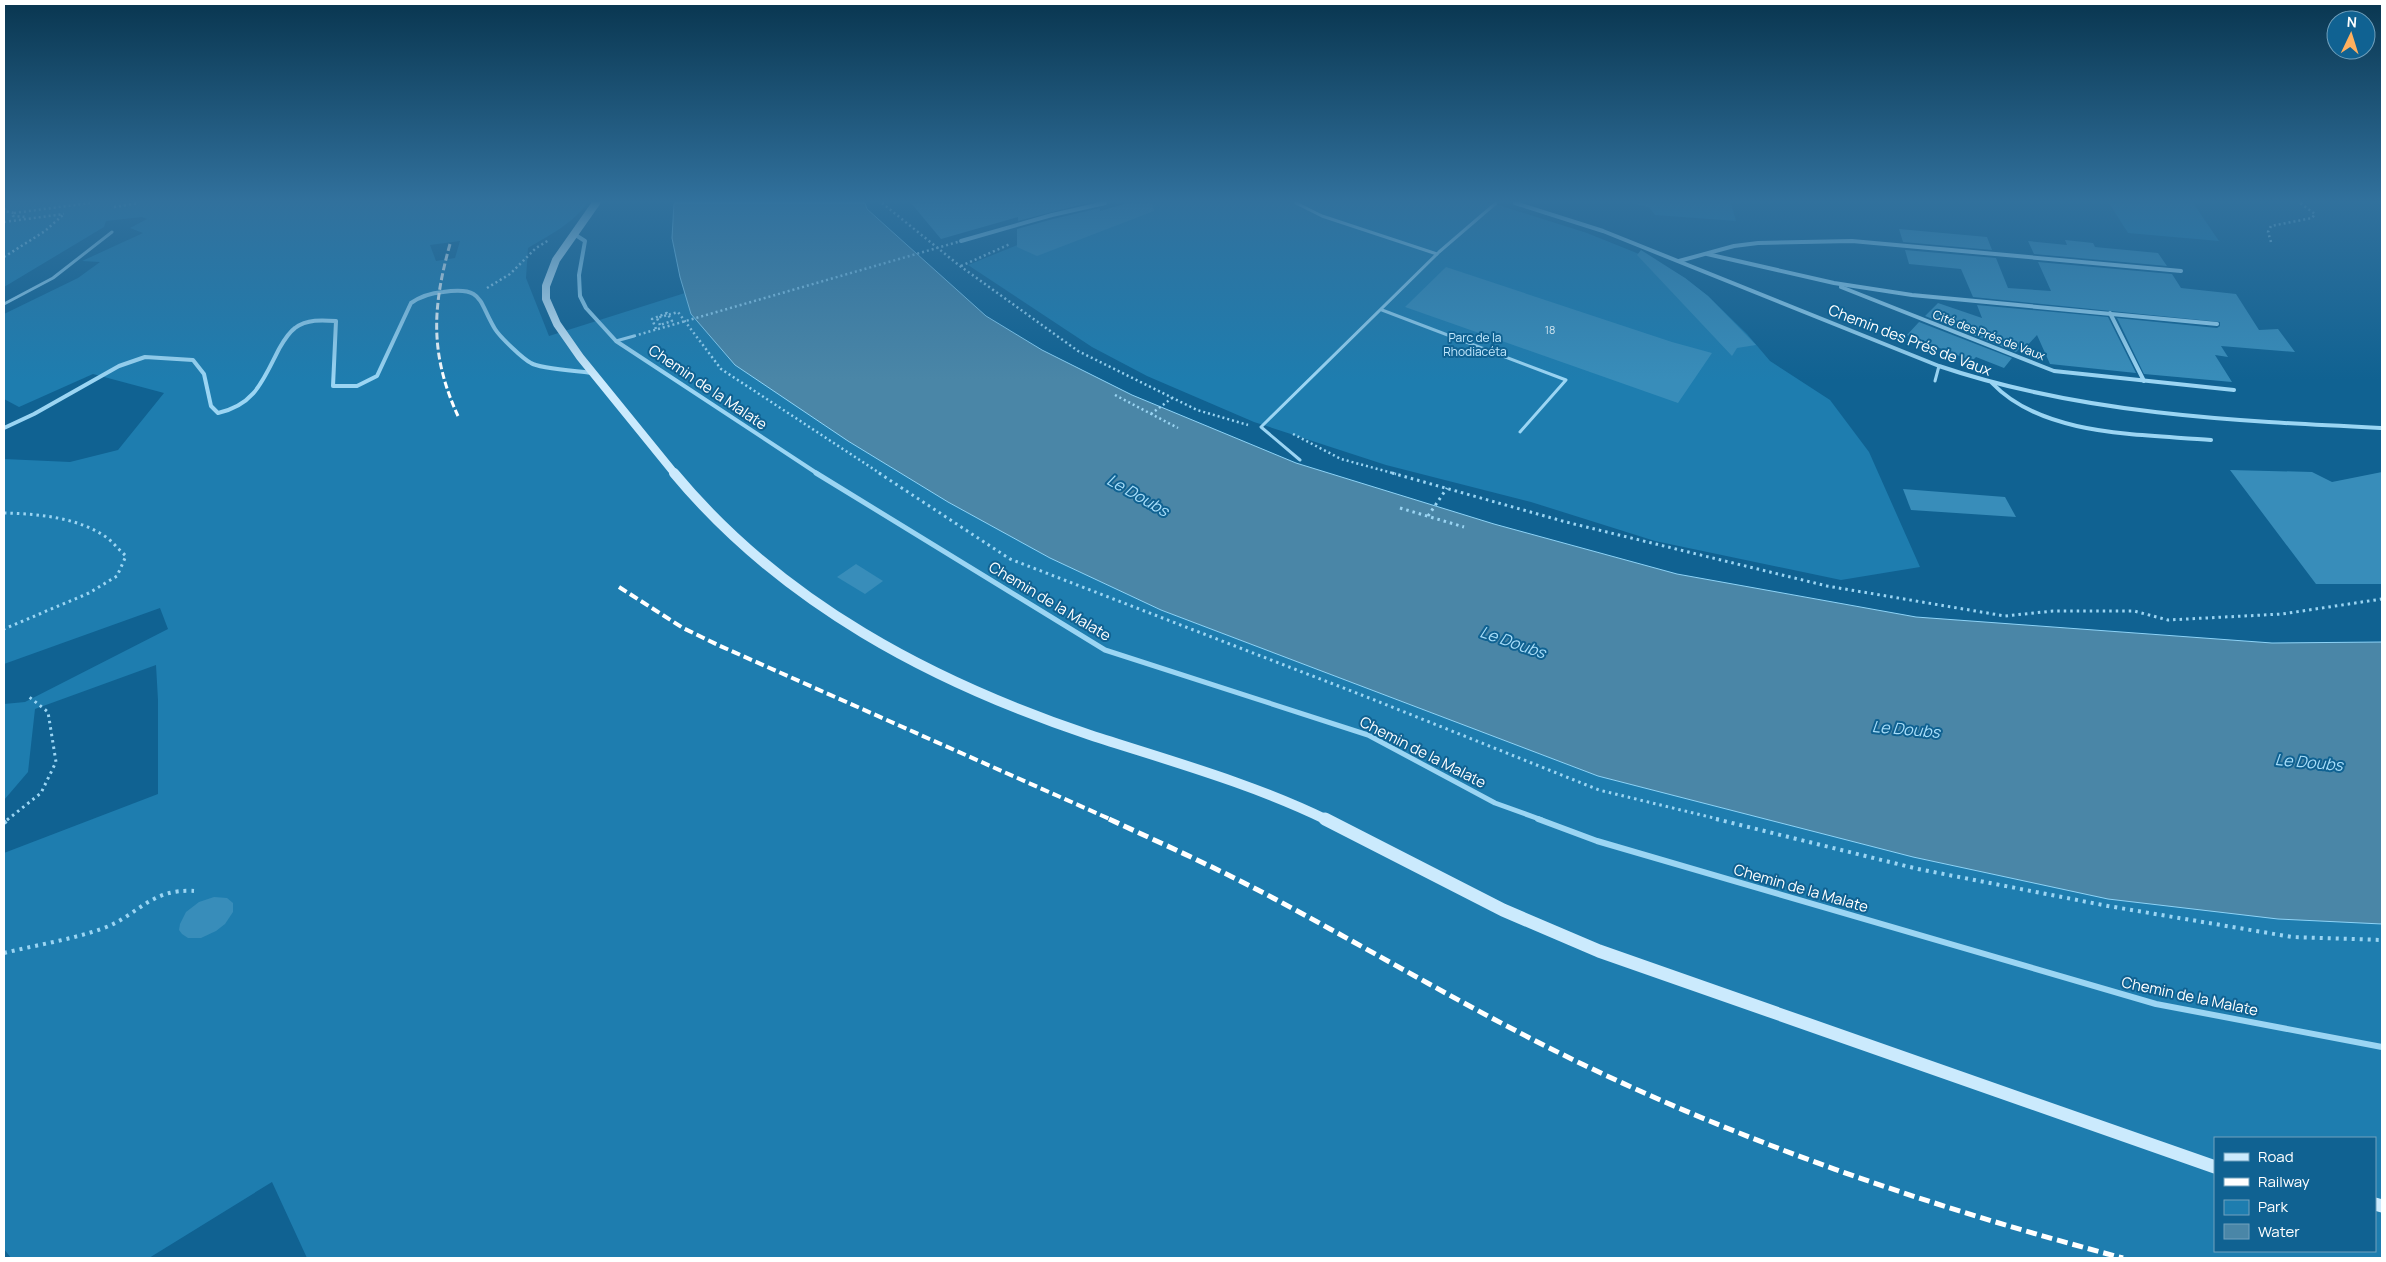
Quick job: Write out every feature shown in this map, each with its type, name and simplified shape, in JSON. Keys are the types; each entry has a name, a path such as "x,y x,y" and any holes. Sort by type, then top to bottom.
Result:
{"main road":[{"path":"556,262 548,280 546,306 593,373 686,488 719,523 784,581 853,628 947,678 1016,708 1088,734 1219,776 1288,802 1387,849 1470,894 1573,941 2182,1158 2214,1167"}],"street":[{"name":"Chemin de la Malate","path":"581,262 579,275 580,296 586,308 616,341 804,466 1105,650 1368,735 1495,803 1597,841 2156,1004 2382,1047"},
{"name":"Chemin des Prés de Vaux","path":"1680,262 1939,366 1992,383 2113,406 2234,418 2382,428"},
{"name":"Cité des Prés de Vaux","path":"1740,262 1834,284 1912,294 2217,324"},
{"name":"Cité des Prés de Vaux","path":"2074,262 2181,272"},
{"name":"Cité des Prés de Vaux","path":"1834,284 2054,371 2234,390"},
{"path":"4,428 34,414 119,366 145,356 193,360 204,374 211,406 218,413 229,412 242,407 253,395 290,331 311,321 336,321 333,386 357,386 378,376 411,304 425,295 446,291 468,291 476,294 481,299 496,330 532,364 593,373"},
{"path":"1382,310 1566,380 1520,432"},
{"path":"2110,313 2144,381"},
{"path":"616,341 634,336"},
{"path":"1992,383 2014,403 2031,412 2074,425 2211,440"}],"lane":[{"path":"4,304 52,278 73,262"},
{"path":"1300,460 1261,427 1429,262"},
{"path":"1935,381 1939,366"}],"path":[{"path":"476,294 510,274 522,262"},
{"path":"634,336 891,262"},
{"path":"955,262 1078,351 1197,410 1261,427"},
{"name":"Chemin de la Malate","path":"656,329 652,319 667,313 672,321 660,325 657,318 678,312 721,369 1010,559 1372,699 1599,790 1918,869 2292,937 2382,940"},
{"path":"1115,395 1178,428"},
{"path":"1151,414 1172,398"},
{"path":"1291,433 1341,459 1566,522 1828,586 2005,616 2053,611 2134,611 2168,620 2282,614 2382,599"},
{"path":"1428,516 1447,488"},
{"path":"1400,508 1464,527"},
{"path":"4,513 34,513 76,523 106,536 126,556 118,576 89,593 4,629"},
{"path":"4,824 41,793 56,762 48,712 28,696"},
{"path":"4,953 102,929 161,894 179,890 194,891"}],"green space":[{"path":"4,262 46,262 4,287"},
{"path":"98,262 527,262 526,278 549,336 685,293 691,314 848,441 948,502 1050,558 1161,610 1598,776 2382,910 2382,1258 307,1258 272,1182 149,1258 11,1258 4,1249 4,853 158,794 156,665 35,709 28,772 4,800 4,704 25,702 168,629 160,608 4,664 4,459 70,462 118,450 164,393 93,374 19,407 4,399 4,314 78,278 100,262"},
{"name":"Parc de la Rhodiacéta","path":"976,262 1657,262 1685,278 1708,296 1747,334 1770,361 1830,400 1869,452 1920,567 1841,580 1655,541 1531,502 1386,465 1254,422 1147,376 1092,347 968,265"}],"water":[{"name":"Le Doubs","path":"677,262 926,262 986,316 1042,350 1132,395 1296,463 1494,524 1677,574 1916,617 2272,643 2382,642 2382,924 2278,919 2108,899 1913,857 1598,776 1161,610 1050,558 948,502 848,441 735,365 691,314"}],"building":[{"path":"1643,262 1660,262 1685,278 1708,296 1756,345 1737,348 1732,356"},
{"path":"1908,262 1998,262 2008,288 2051,291 2038,262 2172,274 2181,288 2236,294 2259,330 2278,329 2295,352 2221,346 2228,357 2215,355 2232,382 2144,374 2117,318 2217,328 2220,326 2220,322 1973,297 1961,269 1909,264"},
{"path":"2121,262 2164,262 2167,266"},
{"path":"1446,267 1672,342 1712,353 1678,403 1405,307"},
{"path":"1938,303 1982,318 1977,305 2108,317 2136,373 2050,364 2037,335 2024,349 2020,348 2016,352 1925,316"},
{"path":"1919,322 2012,358 2004,368 1976,357 1972,361 1907,335"},
{"path":"2230,470 2312,472 2332,482 2382,472 2382,584 2316,584"},
{"path":"1903,489 2005,497 2016,517 1911,510"},
{"path":"856,564 883,581 865,594 837,577"},
{"path":"214,897 227,898 233,903 233,912 225,924 216,931 201,938 188,938 182,934 179,930 180,924 186,912 199,902"}],"railway":[{"path":"445,262 437,310 438,352 442,372 458,416"},
{"path":"619,587 683,628 718,645 1112,820"},
{"path":"1109,819 1255,888 1505,1025 1649,1095 1782,1150 1849,1174 1985,1219 2123,1258"}]}
